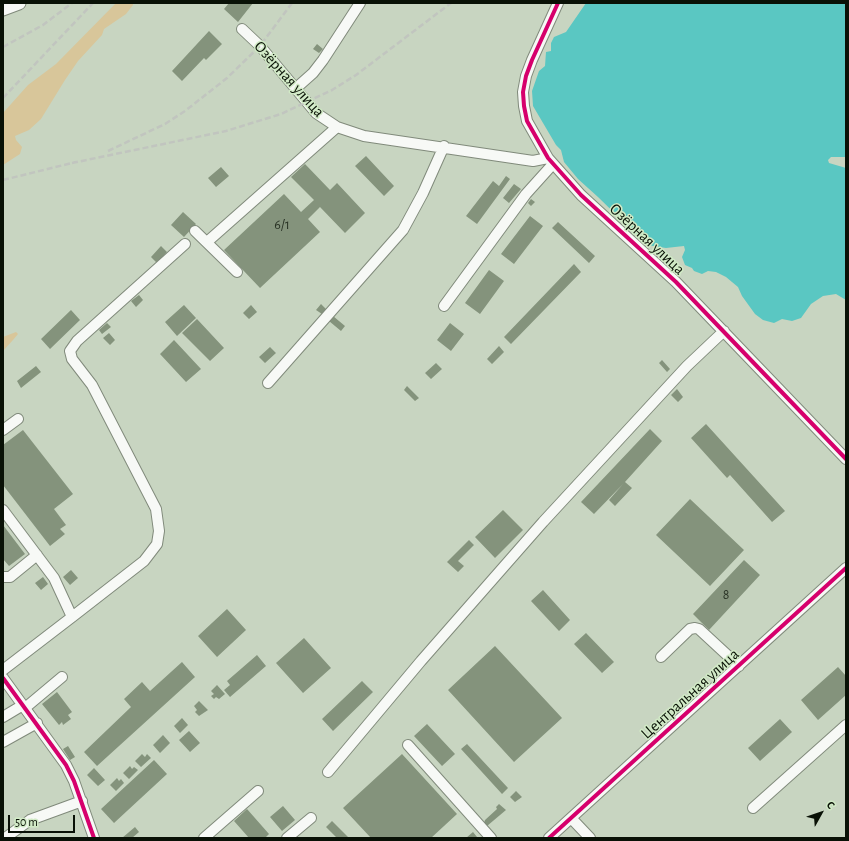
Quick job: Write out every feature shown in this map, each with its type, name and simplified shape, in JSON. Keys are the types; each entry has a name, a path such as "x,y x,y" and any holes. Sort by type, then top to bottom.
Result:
{"main road":[{"path":"3,10 19,3"}],"street":[{"path":"295,88 314,73 360,3"},
{"name":"Озёрная улица","path":"558,3 532,60 526,76 523,92 524,106 528,121 551,161 581,195 670,276 846,459"},
{"name":"Озёрная улица","path":"242,29 260,46 316,113 337,127 364,136 444,146 532,161 551,161"},
{"path":"206,242 337,127"},
{"path":"268,383 403,230 423,193 444,146"},
{"path":"444,306 551,161"},
{"path":"195,231 237,272"},
{"path":"3,670 144,562 157,544 159,522 154,504 92,385 72,359 70,351 77,341 185,244"},
{"path":"328,772 421,662 543,522 688,366 724,331"},
{"path":"3,430 18,419"},
{"path":"3,510 61,590 72,618"},
{"path":"3,576 10,576 37,556"},
{"name":"Центральная улица","path":"549,838 846,568"},
{"path":"661,657 690,629 699,628 739,666"},
{"path":"3,717 24,706 62,677"},
{"path":"3,678 66,765 82,801 94,838"},
{"path":"3,742 37,723"},
{"path":"753,808 846,725"},
{"path":"408,745 491,838"},
{"path":"204,838 258,791"},
{"path":"5,838 30,820 82,801"},
{"path":"287,838 311,818"},
{"path":"571,818 590,838"}],"shaded area":[{"path":"116,3 133,3 133,5 126,14 104,29 102,35 78,61 41,119 29,130 15,136 16,140 22,147 20,154 3,165 3,113 28,85 56,64"},
{"path":"16,332 18,334 3,351 3,337"}],"water":[{"path":"586,3 846,3 846,157 831,157 828,160 829,163 846,168 846,300 836,294 823,296 811,304 801,318 792,321 782,319 774,323 763,320 755,314 742,296 738,287 726,277 716,272 708,271 702,274 685,265 682,257 685,250 684,246 666,248 647,245 578,179 564,162 561,150 556,145 533,106 532,91 539,71 545,66 546,52 551,51 551,43 554,37 566,32"}],"building":[{"path":"229,3 253,3 238,22 224,9"},
{"path":"209,31 222,44 206,60 204,58 182,81 172,71"},
{"path":"317,44 323,49 319,53 313,49"},
{"path":"366,156 394,186 384,196 355,166"},
{"path":"305,164 330,190 337,183 365,213 345,233 320,207 308,219 320,232 260,288 224,250 284,194 301,212 314,200 291,177"},
{"path":"221,167 229,176 216,187 208,178"},
{"path":"506,176 510,179 477,224 466,216 493,181 499,186"},
{"path":"514,184 521,189 509,203 503,198"},
{"path":"531,199 535,202 531,206 528,203"},
{"path":"183,212 196,224 184,237 171,225"},
{"path":"530,216 543,226 514,264 501,254"},
{"path":"558,222 595,256 589,263 552,228"},
{"path":"161,246 167,252 157,263 151,257"},
{"path":"574,264 581,272 511,344 504,337"},
{"path":"489,270 504,281 480,314 465,303"},
{"path":"139,295 143,300 136,307 131,301"},
{"path":"321,304 326,309 322,314 316,310"},
{"path":"184,305 196,318 177,336 165,322"},
{"path":"251,305 257,312 249,319 243,313"},
{"path":"71,310 80,320 50,349 41,339"},
{"path":"333,316 345,326 341,331 329,321"},
{"path":"197,319 224,348 210,361 182,333"},
{"path":"107,323 111,327 102,334 99,330"},
{"path":"450,323 464,334 451,351 437,340"},
{"path":"109,333 115,340 110,345 103,338"},
{"path":"174,340 201,369 186,382 160,354"},
{"path":"499,346 504,352 492,364 487,359"},
{"path":"270,347 276,353 265,363 259,357"},
{"path":"662,360 670,369 667,372 659,363"},
{"path":"436,363 442,369 431,379 425,373"},
{"path":"36,366 41,372 21,388 17,381"},
{"path":"407,386 419,398 415,401 404,390"},
{"path":"677,389 683,397 678,402 671,395"},
{"path":"706,424 785,511 772,522 730,475 727,478 691,438"},
{"path":"650,429 662,441 625,482 632,488 615,506 609,500 623,484 594,514 581,502"},
{"path":"23,430 73,494 54,509 66,525 60,529 65,534 50,546 3,485 3,445"},
{"path":"690,499 744,550 710,586 656,535"},
{"path":"503,510 523,530 495,558 475,537"},
{"path":"3,525 25,554 9,566 3,559"},
{"path":"469,540 474,545 458,561 464,566 458,572 447,562"},
{"path":"744,560 760,575 709,630 693,614"},
{"path":"71,570 78,578 70,585 63,577"},
{"path":"43,577 48,584 41,590 35,583"},
{"path":"543,590 570,620 559,631 531,601"},
{"path":"227,609 246,630 217,657 198,636"},
{"path":"586,633 614,662 602,673 574,644"},
{"path":"304,638 331,668 303,693 276,663"},
{"path":"495,646 562,718 514,762 448,690"},
{"path":"257,655 266,666 230,697 224,690 230,685 227,681"},
{"path":"182,662 195,677 97,766 84,752 131,707 124,699 142,682 150,691"},
{"path":"838,667 846,676 846,695 818,720 801,700"},
{"path":"362,681 373,692 333,731 322,719"},
{"path":"217,685 225,694 219,699 216,697 214,699 211,696 214,694 211,691"},
{"path":"57,692 72,712 68,715 71,719 63,725 62,722 59,725 42,704"},
{"path":"199,701 208,710 199,716 195,712 197,710 194,706"},
{"path":"182,718 188,725 180,733 174,726"},
{"path":"780,719 792,732 760,761 748,748"},
{"path":"427,724 455,754 442,766 414,736"},
{"path":"189,731 200,743 190,752 179,740"},
{"path":"163,735 170,743 160,753 153,745"},
{"path":"467,744 508,788 502,794 461,749"},
{"path":"68,746 75,757 70,760 63,749"},
{"path":"142,754 145,757 147,754 151,758 141,767 135,761"},
{"path":"402,754 457,814 431,838 371,838 343,808"},
{"path":"154,760 167,774 114,823 101,809"},
{"path":"130,766 132,769 134,767 138,770 129,779 123,773"},
{"path":"94,768 105,780 98,786 87,775"},
{"path":"117,778 119,781 121,779 124,783 116,791 110,785"},
{"path":"516,791 522,797 515,802 510,797"},
{"path":"499,804 506,810 487,826 484,823 485,820 497,809 496,807"},
{"path":"283,806 295,820 282,831 270,817"},
{"path":"247,809 269,834 265,838 249,838 234,821"},
{"path":"332,821 349,838 337,838 326,827"},
{"path":"135,827 139,832 132,838 122,838"},
{"path":"473,832 477,837 466,838"}],"railway":[{"path":"3,47 43,25 72,3"},
{"path":"3,98 93,3"},
{"path":"108,151 165,124 185,111 227,78 260,46 292,3"},
{"path":"72,163 226,131 281,114 332,90 356,75 451,3"},
{"path":"3,180 76,162"}],"cycle path":[{"path":"558,3 532,60 526,76 523,92 527,121 548,158 581,195 676,282 846,459"},
{"path":"549,838 846,568"},
{"path":"3,678 66,765 74,781 94,838"}]}
